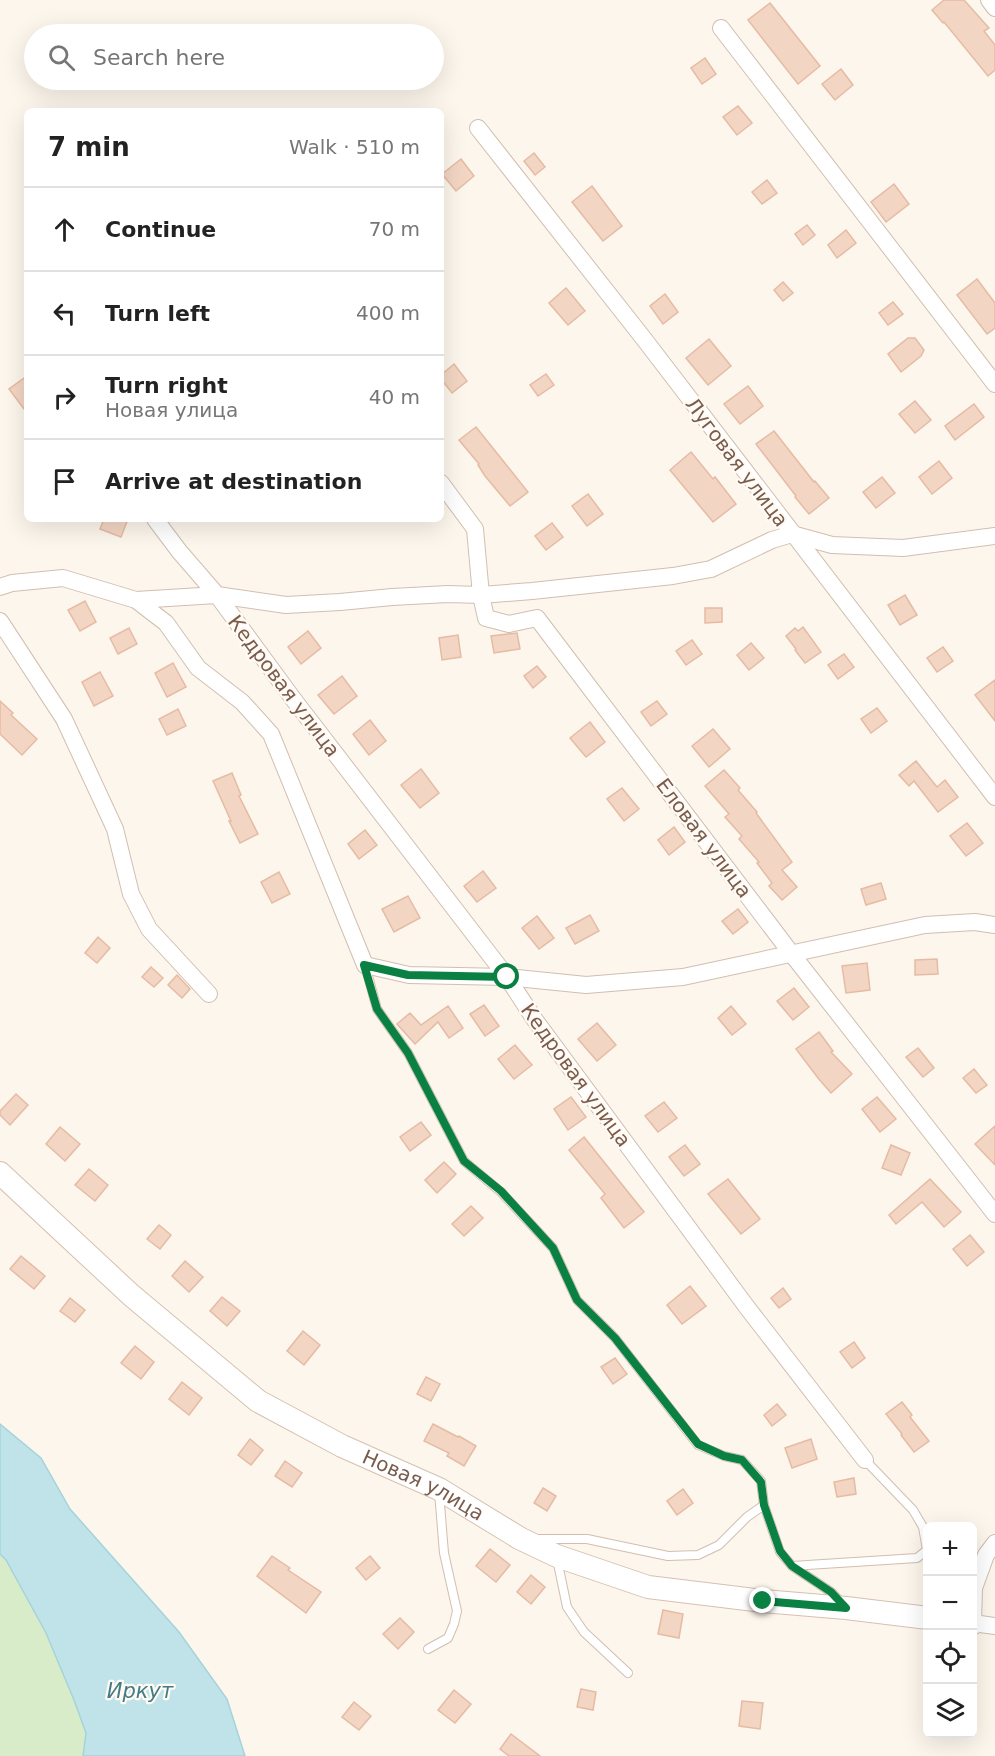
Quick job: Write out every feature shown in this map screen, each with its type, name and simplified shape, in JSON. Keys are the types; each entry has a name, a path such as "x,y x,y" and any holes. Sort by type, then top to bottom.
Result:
{"street":[{"path":"989,0 995,8"},
{"path":"722,28 995,384"},
{"name":"Луговая улица","path":"478,128 644,339 995,797"},
{"path":"444,487 475,529 481,595 486,618 509,624 537,618 532,591"},
{"name":"Кедровая улица","path":"157,522 217,595 294,700 507,977 535,1020 746,1306 865,1460"},
{"path":"0,587 12,583 63,578 136,600 217,595 286,605 448,594 481,595 673,576 711,569 772,540 792,534 832,545 903,548 995,536"},
{"path":"136,600 166,623 198,668 242,702 271,734 364,965 408,975 507,977 586,985 683,977 925,925 975,922 995,925"},
{"name":"Еловая улица","path":"537,618 791,953 995,1214"},
{"path":"0,621 69,729 115,829 131,894 149,929 209,994"},
{"name":"Новая улица","path":"0,1173 131,1295 258,1401 342,1446 439,1489 521,1539 557,1556 648,1587 923,1618"},
{"path":"980,1624 974,1588 986,1555 995,1543"}],"lane":[{"path":"364,965 377,1009 408,1053 464,1161 501,1191 553,1248 577,1300 615,1338 698,1444 724,1456 742,1460 761,1482 764,1505 780,1551 792,1566 831,1592 846,1608"},
{"path":"792,1566 917,1558 927,1550 923,1527 913,1510 865,1460"},
{"path":"428,1649 448,1638 457,1611 444,1553 439,1489"},
{"path":"521,1539 587,1539 669,1556 698,1555 719,1545 747,1517 764,1505"},
{"path":"557,1556 567,1607 584,1632 628,1673"}],"green space":[{"path":"0,1554 6,1560 46,1633 74,1700 86,1733 83,1756 0,1756"}],"water":[{"name":"Иркут","path":"0,1424 41,1458 70,1509 179,1632 227,1699 245,1756 83,1756 86,1733 74,1700 46,1633 6,1560 0,1554"}],"building":[{"path":"944,0 964,0 989,28 984,31 995,45 995,70 988,76 932,10"},
{"path":"770,3 820,66 798,84 748,20"},
{"path":"705,58 716,74 702,84 691,68"},
{"path":"841,69 853,85 835,100 822,84"},
{"path":"738,106 752,123 737,135 723,117"},
{"path":"534,153 545,167 535,175 524,161"},
{"path":"461,159 474,176 456,191 444,176 444,172"},
{"path":"767,180 777,193 762,204 752,192"},
{"path":"894,184 909,204 886,222 871,202"},
{"path":"592,186 622,226 603,241 572,202"},
{"path":"807,225 815,235 803,245 795,234"},
{"path":"846,230 856,243 837,258 828,245"},
{"path":"977,279 995,303 995,328 987,334 957,295"},
{"path":"783,282 793,293 783,301 774,290"},
{"path":"566,288 585,311 568,325 549,303"},
{"path":"665,294 678,312 663,324 650,306"},
{"path":"893,302 903,314 888,325 879,313"},
{"path":"908,338 915,338 924,350 921,356 901,372 888,354"},
{"path":"709,339 731,366 708,385 686,358"},
{"path":"454,364 467,381 452,393 444,383 444,372"},
{"path":"546,374 554,385 538,396 530,385"},
{"path":"24,378 24,409 9,389"},
{"path":"748,386 763,406 740,424 724,404"},
{"path":"915,401 931,420 915,433 899,414"},
{"path":"974,404 984,417 955,440 945,426"},
{"path":"476,427 528,492 510,506 459,440"},
{"path":"774,431 829,498 809,514 756,444"},
{"path":"691,452 736,504 713,522 670,470"},
{"path":"939,461 952,478 932,494 919,477"},
{"path":"882,477 895,493 876,508 863,492"},
{"path":"588,494 603,514 587,526 572,506"},
{"path":"103,522 127,522 121,537 100,529"},
{"path":"552,523 563,537 546,550 535,536"},
{"path":"905,595 917,615 900,625 888,605"},
{"path":"85,601 96,622 80,631 68,610"},
{"path":"705,608 722,608 722,622 705,623"},
{"path":"803,627 821,652 805,663 786,636 795,628 798,631"},
{"path":"129,628 137,644 118,654 110,638"},
{"path":"308,631 321,648 301,664 288,647"},
{"path":"517,633 520,649 494,653 491,636"},
{"path":"458,635 461,657 442,660 439,638"},
{"path":"692,640 702,654 686,665 676,651"},
{"path":"751,643 764,658 749,670 737,655"},
{"path":"943,647 953,661 937,672 927,658"},
{"path":"844,654 854,667 838,679 828,665"},
{"path":"173,663 186,687 167,697 155,673"},
{"path":"537,666 546,677 533,688 524,676"},
{"path":"100,672 113,696 94,706 82,682"},
{"path":"342,676 357,696 334,714 318,695"},
{"path":"995,680 995,721 975,695"},
{"path":"0,701 13,713 11,715 37,739 22,755 0,734"},
{"path":"657,701 667,714 651,726 641,712"},
{"path":"877,708 887,721 871,733 861,719"},
{"path":"178,709 186,726 167,735 159,719"},
{"path":"370,720 386,741 369,755 353,734"},
{"path":"590,722 605,742 586,757 570,738"},
{"path":"713,729 730,749 709,767 692,746"},
{"path":"916,761 937,787 945,780 958,797 938,812 914,781 909,786 899,775"},
{"path":"421,769 439,793 420,808 401,785"},
{"path":"724,770 740,788 738,790 757,812 792,862 782,870 797,887 782,900 769,886 772,883 757,863 759,862 739,839 742,836 725,817 729,814 705,786"},
{"path":"232,773 241,795 239,796 258,834 240,843 213,781"},
{"path":"622,788 639,809 624,821 607,799"},
{"path":"967,823 983,843 966,856 950,836"},
{"path":"674,827 685,842 669,855 658,840"},
{"path":"365,830 377,845 359,859 348,844"},
{"path":"483,871 496,888 477,902 464,886"},
{"path":"279,872 290,894 272,903 261,882"},
{"path":"881,883 886,899 866,905 861,889"},
{"path":"408,896 420,918 394,932 382,909"},
{"path":"738,909 748,922 733,934 722,921"},
{"path":"590,915 599,931 575,944 566,928"},
{"path":"537,916 554,938 539,949 522,928"},
{"path":"98,937 110,948 97,963 85,953"},
{"path":"937,959 938,974 915,975 915,960"},
{"path":"867,963 870,990 846,993 842,966"},
{"path":"151,967 163,978 154,987 142,977"},
{"path":"177,975 190,989 182,998 168,985"},
{"path":"794,988 809,1007 793,1020 777,1001"},
{"path":"484,1005 499,1026 485,1036 470,1014"},
{"path":"448,1006 463,1028 449,1038 438,1022 415,1044 397,1024 410,1013 421,1025"},
{"path":"731,1006 746,1024 732,1035 718,1018"},
{"path":"597,1023 616,1045 597,1061 578,1039"},
{"path":"819,1032 833,1051 831,1052 852,1074 831,1093 796,1049"},
{"path":"515,1045 532,1065 514,1079 498,1059"},
{"path":"918,1048 934,1068 923,1077 906,1057"},
{"path":"974,1069 987,1085 976,1093 963,1078"},
{"path":"16,1094 28,1105 10,1125 0,1115 0,1111"},
{"path":"571,1097 586,1117 568,1130 554,1109"},
{"path":"877,1097 896,1119 880,1132 862,1109"},
{"path":"664,1102 677,1118 658,1132 645,1116"},
{"path":"421,1122 431,1135 410,1151 400,1137"},
{"path":"995,1126 995,1165 975,1144"},
{"path":"60,1127 80,1144 65,1161 46,1144"},
{"path":"584,1137 644,1212 624,1228 601,1198 605,1194 569,1150"},
{"path":"685,1145 700,1164 684,1176 669,1157"},
{"path":"891,1145 910,1153 901,1175 882,1168"},
{"path":"444,1162 456,1174 437,1193 425,1180"},
{"path":"89,1169 108,1185 95,1201 75,1185"},
{"path":"728,1179 760,1219 741,1234 708,1194"},
{"path":"930,1179 961,1212 944,1227 922,1202 896,1224 889,1215"},
{"path":"471,1206 483,1218 464,1236 452,1224"},
{"path":"159,1225 171,1235 160,1249 147,1239"},
{"path":"970,1235 984,1252 967,1266 953,1249"},
{"path":"21,1256 45,1276 34,1289 10,1269"},
{"path":"185,1261 203,1277 189,1292 172,1276"},
{"path":"690,1286 706,1306 682,1324 667,1305"},
{"path":"783,1288 791,1299 779,1308 771,1298"},
{"path":"222,1297 240,1311 227,1326 210,1311"},
{"path":"70,1298 85,1310 75,1322 60,1311"},
{"path":"303,1331 320,1345 304,1365 287,1351"},
{"path":"854,1342 865,1358 852,1368 840,1352"},
{"path":"135,1346 154,1362 141,1379 121,1363"},
{"path":"615,1358 627,1374 613,1384 601,1367"},
{"path":"426,1377 440,1384 431,1401 417,1394"},
{"path":"182,1382 202,1398 189,1415 169,1399"},
{"path":"902,1402 912,1415 910,1417 929,1441 914,1452 886,1414"},
{"path":"777,1404 786,1415 772,1426 764,1415"},
{"path":"433,1424 476,1446 464,1466 447,1456 449,1453 424,1441"},
{"path":"250,1439 263,1450 251,1465 238,1455"},
{"path":"811,1439 817,1459 792,1468 785,1448"},
{"path":"285,1461 302,1473 292,1487 275,1476"},
{"path":"854,1478 856,1494 837,1497 834,1482"},
{"path":"543,1488 556,1496 547,1511 534,1503"},
{"path":"683,1489 693,1503 677,1515 667,1501"},
{"path":"490,1549 510,1565 496,1582 476,1566"},
{"path":"272,1556 290,1568 288,1570 321,1592 306,1613 257,1576"},
{"path":"370,1556 380,1568 366,1580 356,1568"},
{"path":"531,1575 545,1587 531,1604 517,1592"},
{"path":"663,1610 683,1614 679,1638 658,1634"},
{"path":"400,1618 414,1632 398,1649 383,1634"},
{"path":"581,1689 596,1692 593,1710 577,1707"},
{"path":"454,1690 471,1704 455,1723 438,1710"},
{"path":"742,1701 763,1703 760,1729 739,1726"},
{"path":"354,1702 371,1716 359,1730 342,1717"},
{"path":"511,1734 540,1756 509,1756 500,1749"}],"route":[{"path":"507,977 408,975 364,965 377,1009 408,1053 464,1161 501,1191 553,1248 577,1300 615,1338 698,1444 724,1456 742,1460 761,1482 764,1505 780,1551 792,1566 831,1592 846,1608 763,1601"}]}
